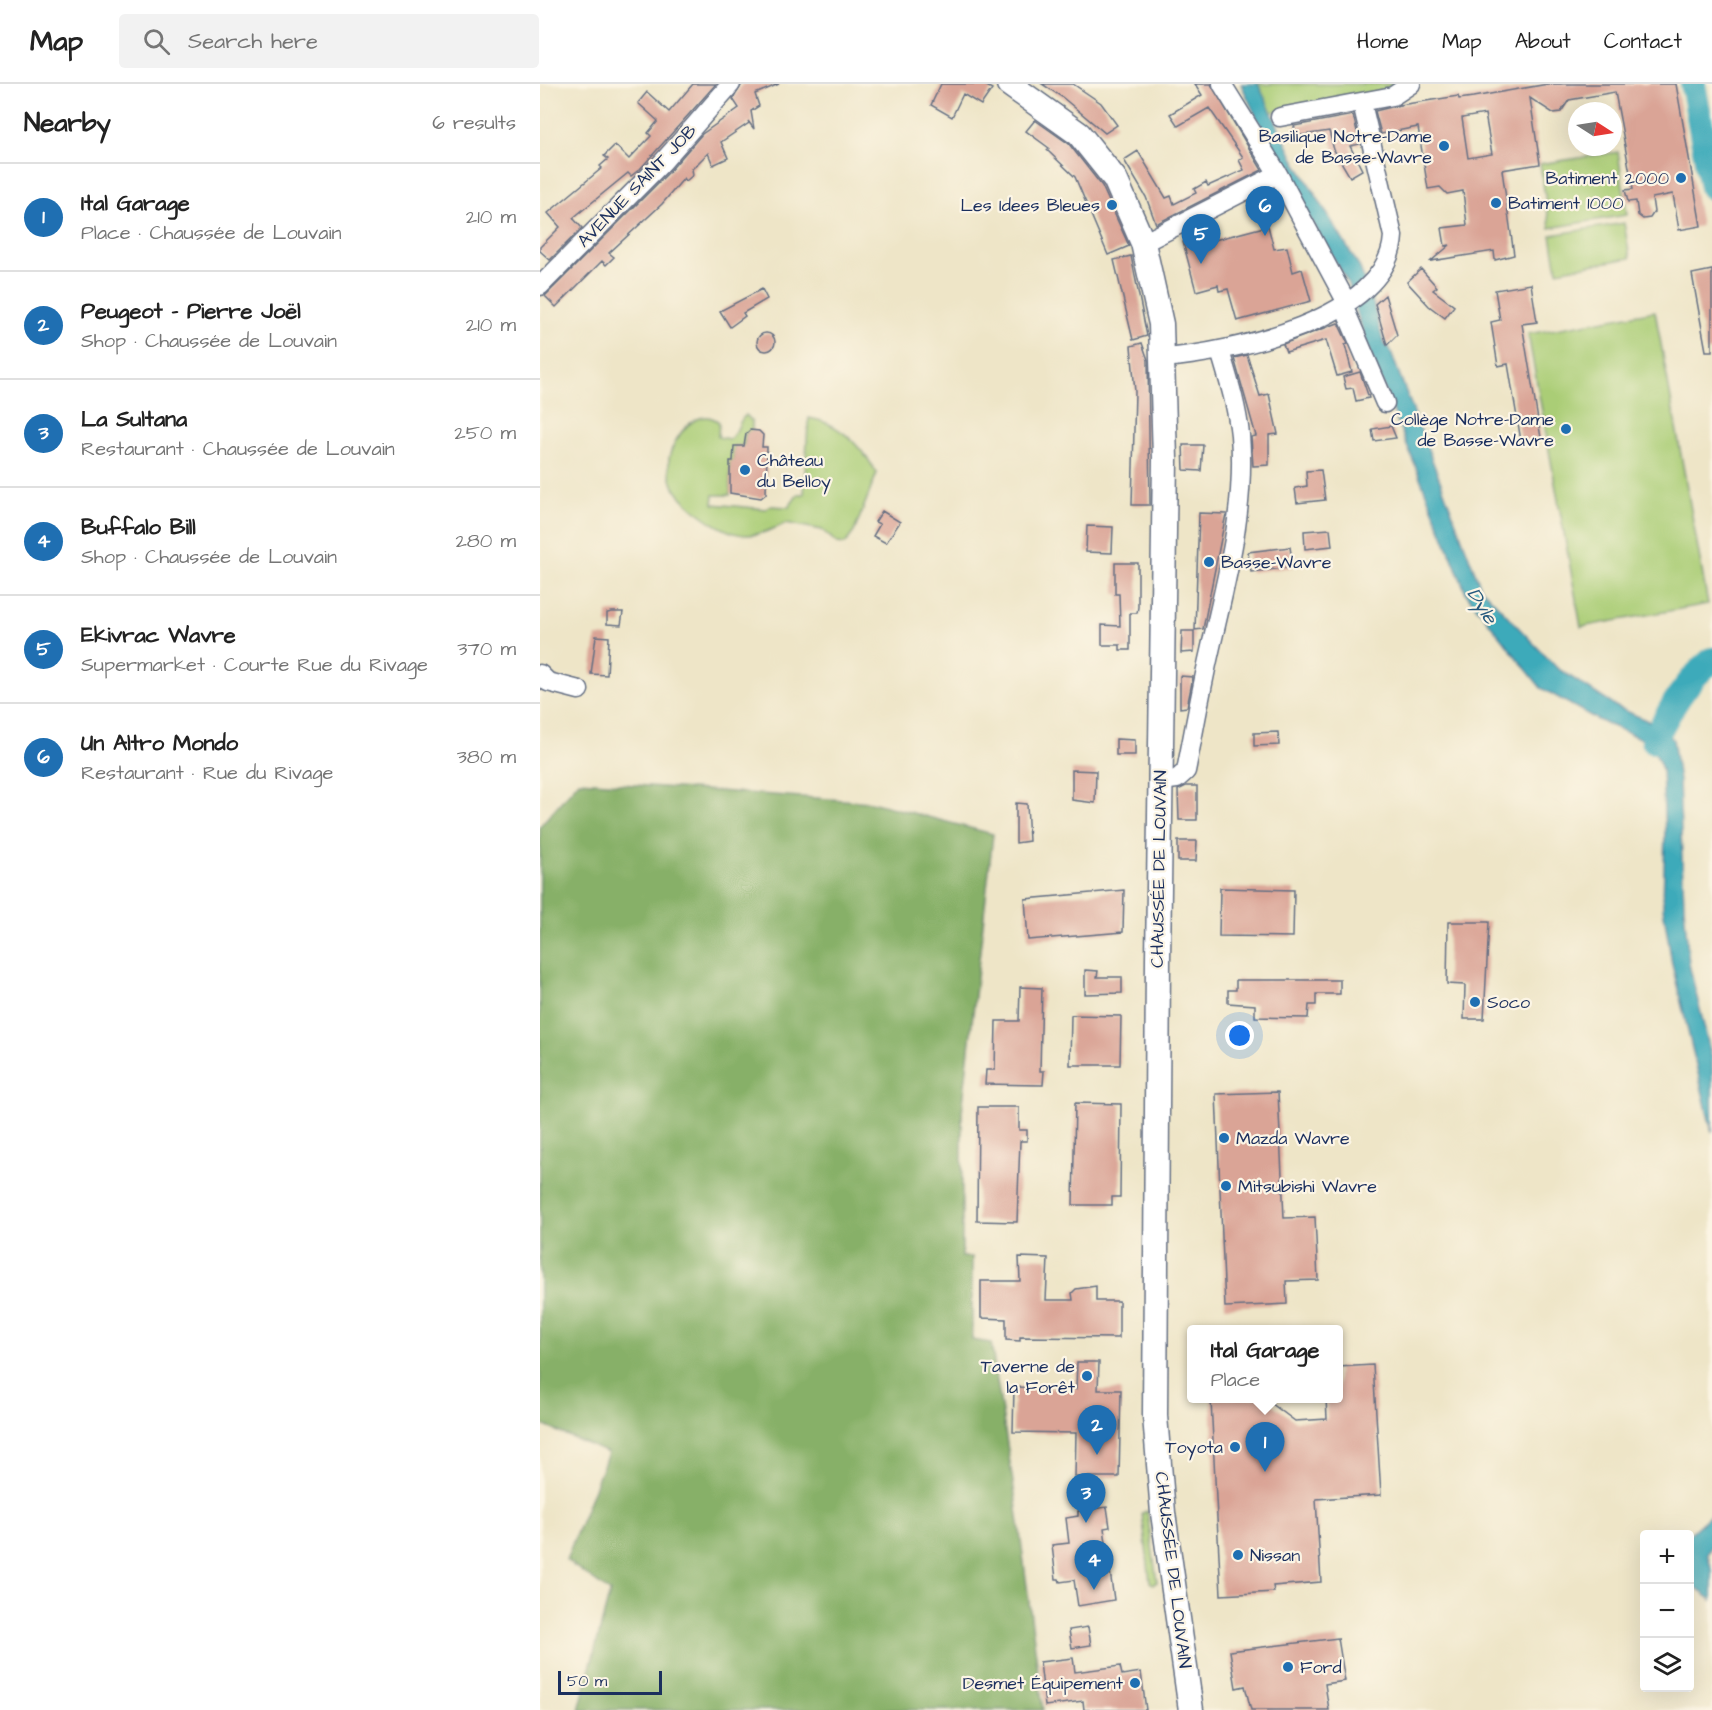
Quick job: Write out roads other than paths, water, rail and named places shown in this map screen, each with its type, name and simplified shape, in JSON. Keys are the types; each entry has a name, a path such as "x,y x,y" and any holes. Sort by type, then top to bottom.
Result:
{"main road":[{"name":"CHAUSSÉE DE LOUVAIN","path":"1009,84 1065,122 1091,146 1115,179 1143,243 1159,313 1164,358 1155,1416 1163,1513 1191,1710"}],"street":[{"name":"AVENUE SAINT JOB","path":"540,286 660,165 731,84"},
{"path":"1222,84 1278,174 1347,302 1385,403"},
{"path":"1280,117 1393,96 1412,84"},
{"path":"1164,358 1220,351 1300,327 1347,302 1370,284 1384,268 1393,248 1393,236 1362,103"},
{"path":"1143,243 1278,174"},
{"path":"1161,781 1177,779 1186,771 1210,651 1231,566 1238,504 1240,436 1237,413 1220,351"},
{"path":"540,674 548,682 579,690"}],"water":[{"name":"Dyle","path":"1241,84 1258,84 1294,159 1360,268 1372,299 1384,345 1389,347 1481,588 1557,668 1615,706 1659,726 1673,739 1679,781 1684,906 1689,964 1712,1059 1712,1132 1672,964 1663,907 1665,833 1662,769 1651,743 1598,720 1541,688 1467,595 1368,348 1347,281 1282,172"},
{"path":"1712,1514 1712,1545 1707,1554 1712,1570 1712,1600 1694,1587 1694,1530"}],"waterway":[{"path":"1693,84 1712,187"},
{"path":"1654,741 1679,697 1702,668 1712,660"}],"place":[{"name":"Basilique Notre-Dame de Basse-Wavre","path":"1444,146"},
{"name":"Batiment 2000","path":"1681,178"},
{"name":"Batiment 1000","path":"1496,203"},
{"name":"Les Idees Bleues","path":"1112,205"},
{"name":"Un Altro Mondo","path":"1265,236"},
{"name":"Ekivrac Wavre","path":"1201,264"},
{"name":"Collège Notre-Dame de Basse-Wavre","path":"1566,429"},
{"name":"Château du Belloy","path":"745,470"},
{"name":"Basse-Wavre","path":"1209,562"},
{"name":"Soco","path":"1475,1002"},
{"name":"Mazda Wavre","path":"1224,1138"},
{"name":"Mitsubishi Wavre","path":"1226,1186"},
{"name":"Taverne de la Forêt","path":"1087,1376"},
{"name":"Toyota","path":"1235,1447"},
{"name":"Peugeot - Pierre Joël","path":"1097,1455"},
{"name":"Ital Garage","path":"1265,1472"},
{"name":"La Sultana","path":"1086,1523"},
{"name":"Nissan","path":"1238,1555"},
{"name":"Buffalo Bill","path":"1094,1590"},
{"name":"Ford","path":"1288,1667"},
{"name":"Desmet Équipement","path":"1135,1683"}]}
